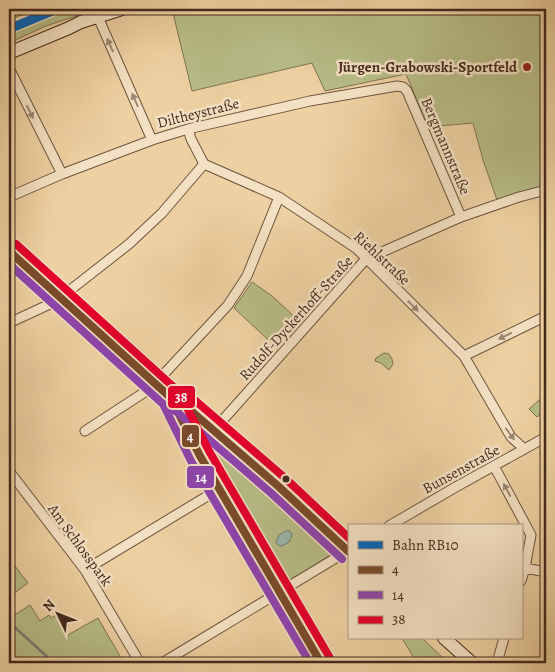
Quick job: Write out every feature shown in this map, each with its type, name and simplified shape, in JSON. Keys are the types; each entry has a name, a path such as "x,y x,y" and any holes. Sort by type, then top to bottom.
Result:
{"street":[{"path":"9,53 80,22 114,10"},
{"path":"96,17 152,140"},
{"path":"9,68 62,174"},
{"name":"Diltheystraße","path":"9,197 62,174 152,140 188,129 310,101 397,86 403,87"},
{"name":"Bergmannstraße","path":"403,87 407,91 461,217"},
{"path":"9,323 60,298 135,238 162,213 204,164 188,129"},
{"name":"Riehlstraße","path":"204,164 279,197 357,249 464,356 511,437 523,450"},
{"name":"Rudolf-Dyckerhoff-Straße","path":"195,446 214,430 366,259 461,217 519,197 546,190"},
{"path":"85,432 151,388 231,301 247,276 279,197"},
{"path":"9,251 155,384 214,430 348,551 162,663"},
{"path":"464,356 546,316"},
{"path":"171,398 219,489 321,663"},
{"name":"Bunsenstraße","path":"392,524 546,437"},
{"path":"494,466 531,535 522,578"},
{"name":"Am Schlosspark","path":"9,471 85,570 140,663"},
{"path":"85,570 219,489"},
{"path":"525,568 546,572"},
{"path":"446,640 472,663"},
{"path":"497,663 503,640"}],"green space":[{"path":"9,9 36,9 9,20"},
{"path":"66,9 97,9 46,26 9,43 9,32"},
{"path":"172,9 546,9 546,189 497,200 473,123 428,127 406,74 325,91 312,63 192,91"},
{"path":"252,282 272,296 299,321 276,347 234,308"},
{"path":"384,353 389,354 392,359 393,364 389,370 381,363 375,361 376,358"},
{"path":"546,394 546,409 537,417 529,409"},
{"path":"180,404 208,429 195,439"},
{"path":"207,439 235,463 239,459 244,464 241,467 334,553 287,582 281,581 202,446"},
{"path":"15,566 28,583 9,597 9,570"},
{"path":"30,605 40,621 49,615 51,618 60,613 67,627 63,630 66,636 98,618 124,663 9,663 9,618"},
{"path":"403,640 424,640 446,661 442,663 417,663"}],"water":[{"path":"290,531 292,535 289,542 282,546 278,545 276,542 279,535"}],"waterway":[{"path":"9,622 54,663"}],"rail line":[{"name":"RB10","path":"9,29 57,9"}],"transit line":[{"name":"38","path":"16,244 179,392 209,451 330,658"},
{"name":"4","path":"9,251 171,398 200,456 321,663"},
{"name":"14","path":"9,264 163,404 191,461 310,663"},
{"name":"38","path":"181,391 190,396 285,478 348,537"},
{"name":"4","path":"176,400 278,486 348,551"},
{"name":"14","path":"171,409 177,412 271,493 342,559"}],"place":[{"name":"Jürgen-Grabowski-Sportfeld","path":"527,67"}]}
